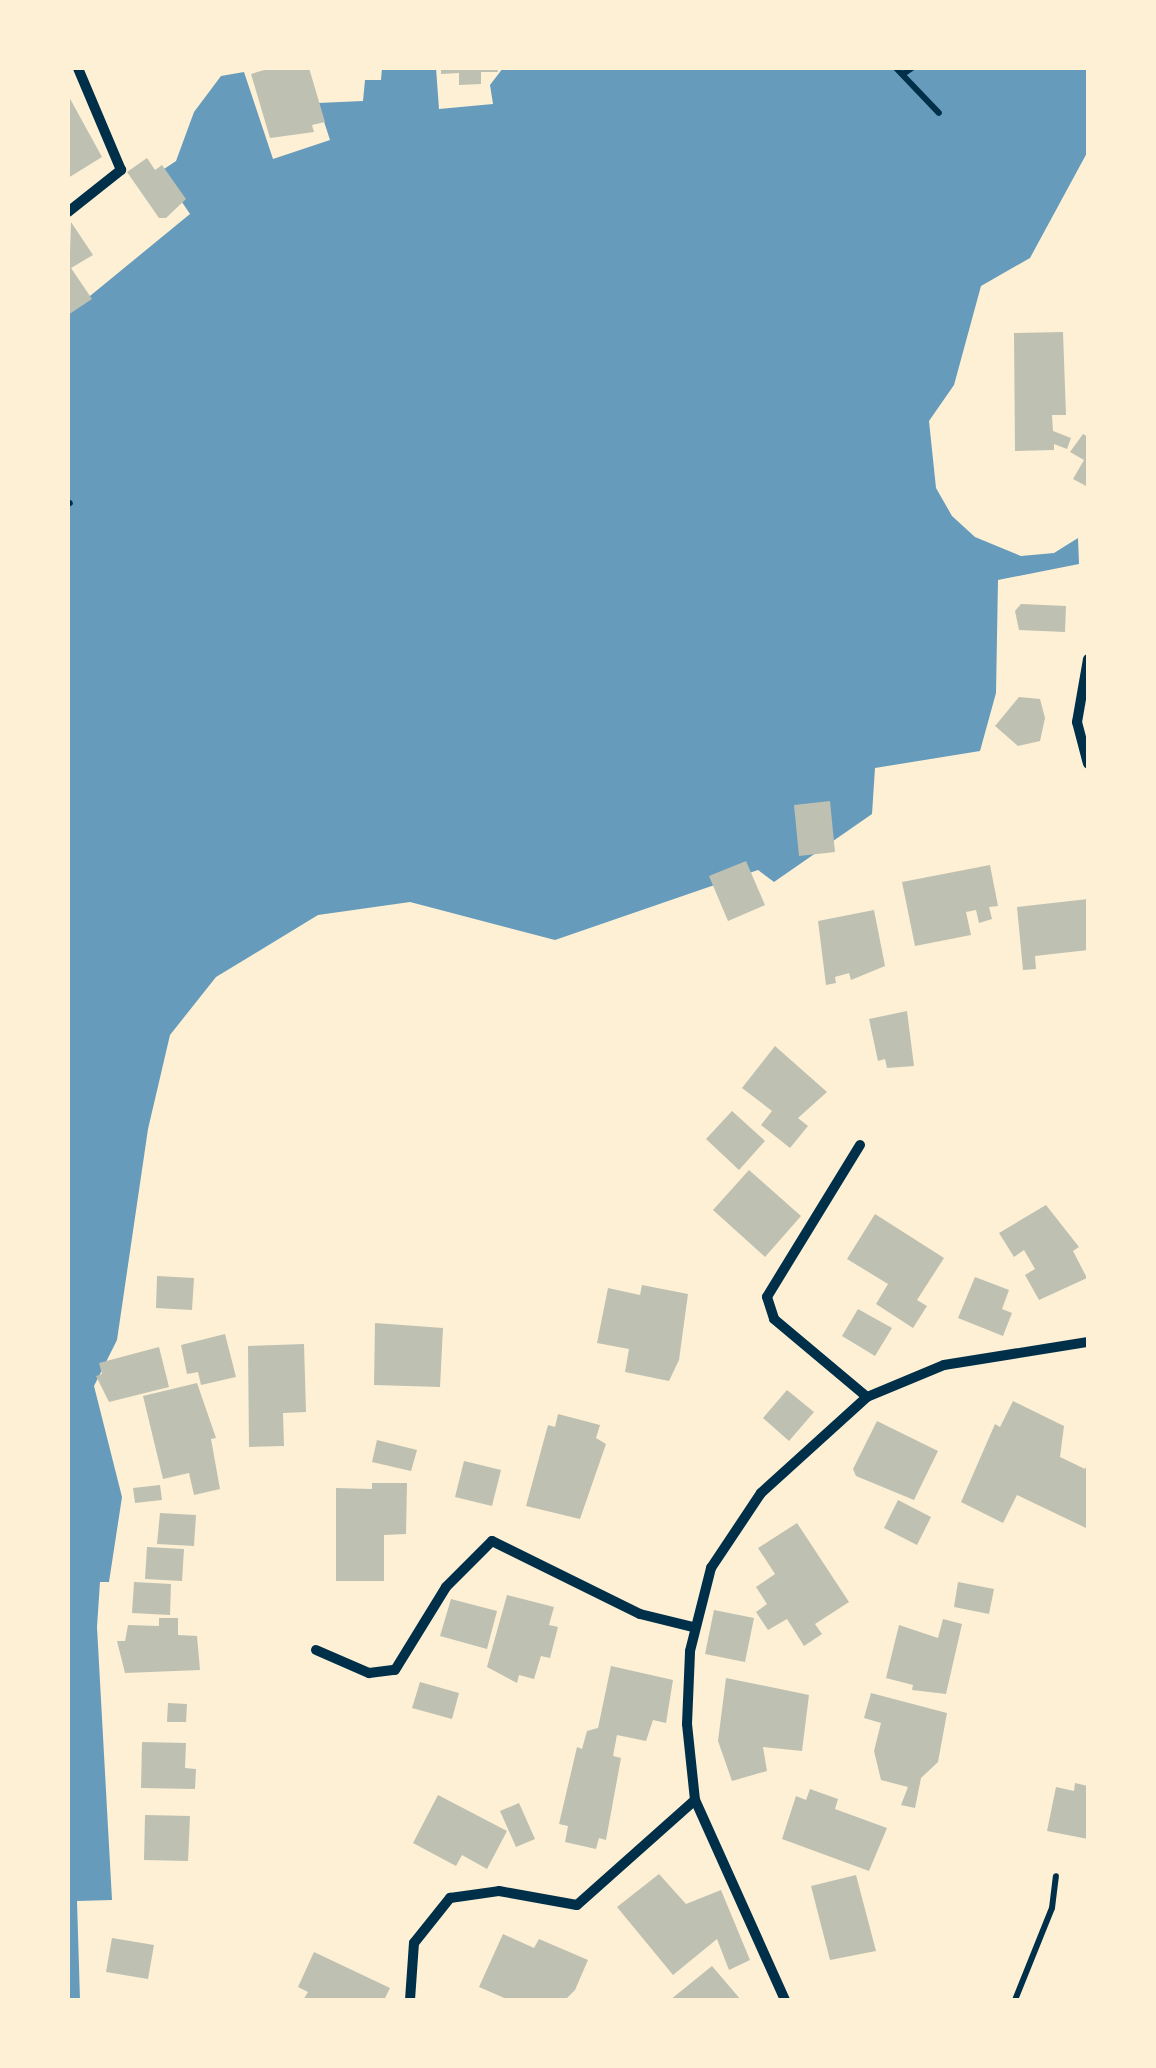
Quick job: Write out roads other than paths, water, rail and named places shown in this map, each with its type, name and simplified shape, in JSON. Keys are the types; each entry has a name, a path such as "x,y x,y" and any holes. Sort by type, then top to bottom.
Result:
{"street":[{"path":"68,212 121,170 78,68"},
{"path":"1088,659 1077,722 1088,764"},
{"path":"860,1146 767,1298 774,1319 868,1397"},
{"path":"784,2000 695,1800 686,1724 692,1627 711,1568 741,1518 797,1456 868,1397 944,1365 1088,1342"},
{"path":"316,1650 369,1673 396,1670 446,1587 492,1542 640,1614 692,1627"},
{"path":"410,2000 414,1942 450,1898 499,1891 577,1905 695,1800"}],"water":[{"path":"382,68 436,68 439,109 493,104 490,85 503,68 1088,68 1088,151 1030,258 981,286 954,385 929,421 936,488 952,516 975,537 1021,556 1054,553 1078,538 1079,564 998,580 996,693 980,751 875,768 872,814 774,882 758,870 555,940 410,902 318,915 216,977 170,1035 148,1129 117,1340 94,1386 122,1497 109,1582 100,1582 97,1627 112,1900 77,1901 80,2000 68,2000 68,314 190,214 161,171 176,161 194,112 221,76 244,72 273,159 330,140 318,103 363,101 365,80 381,80"}]}
